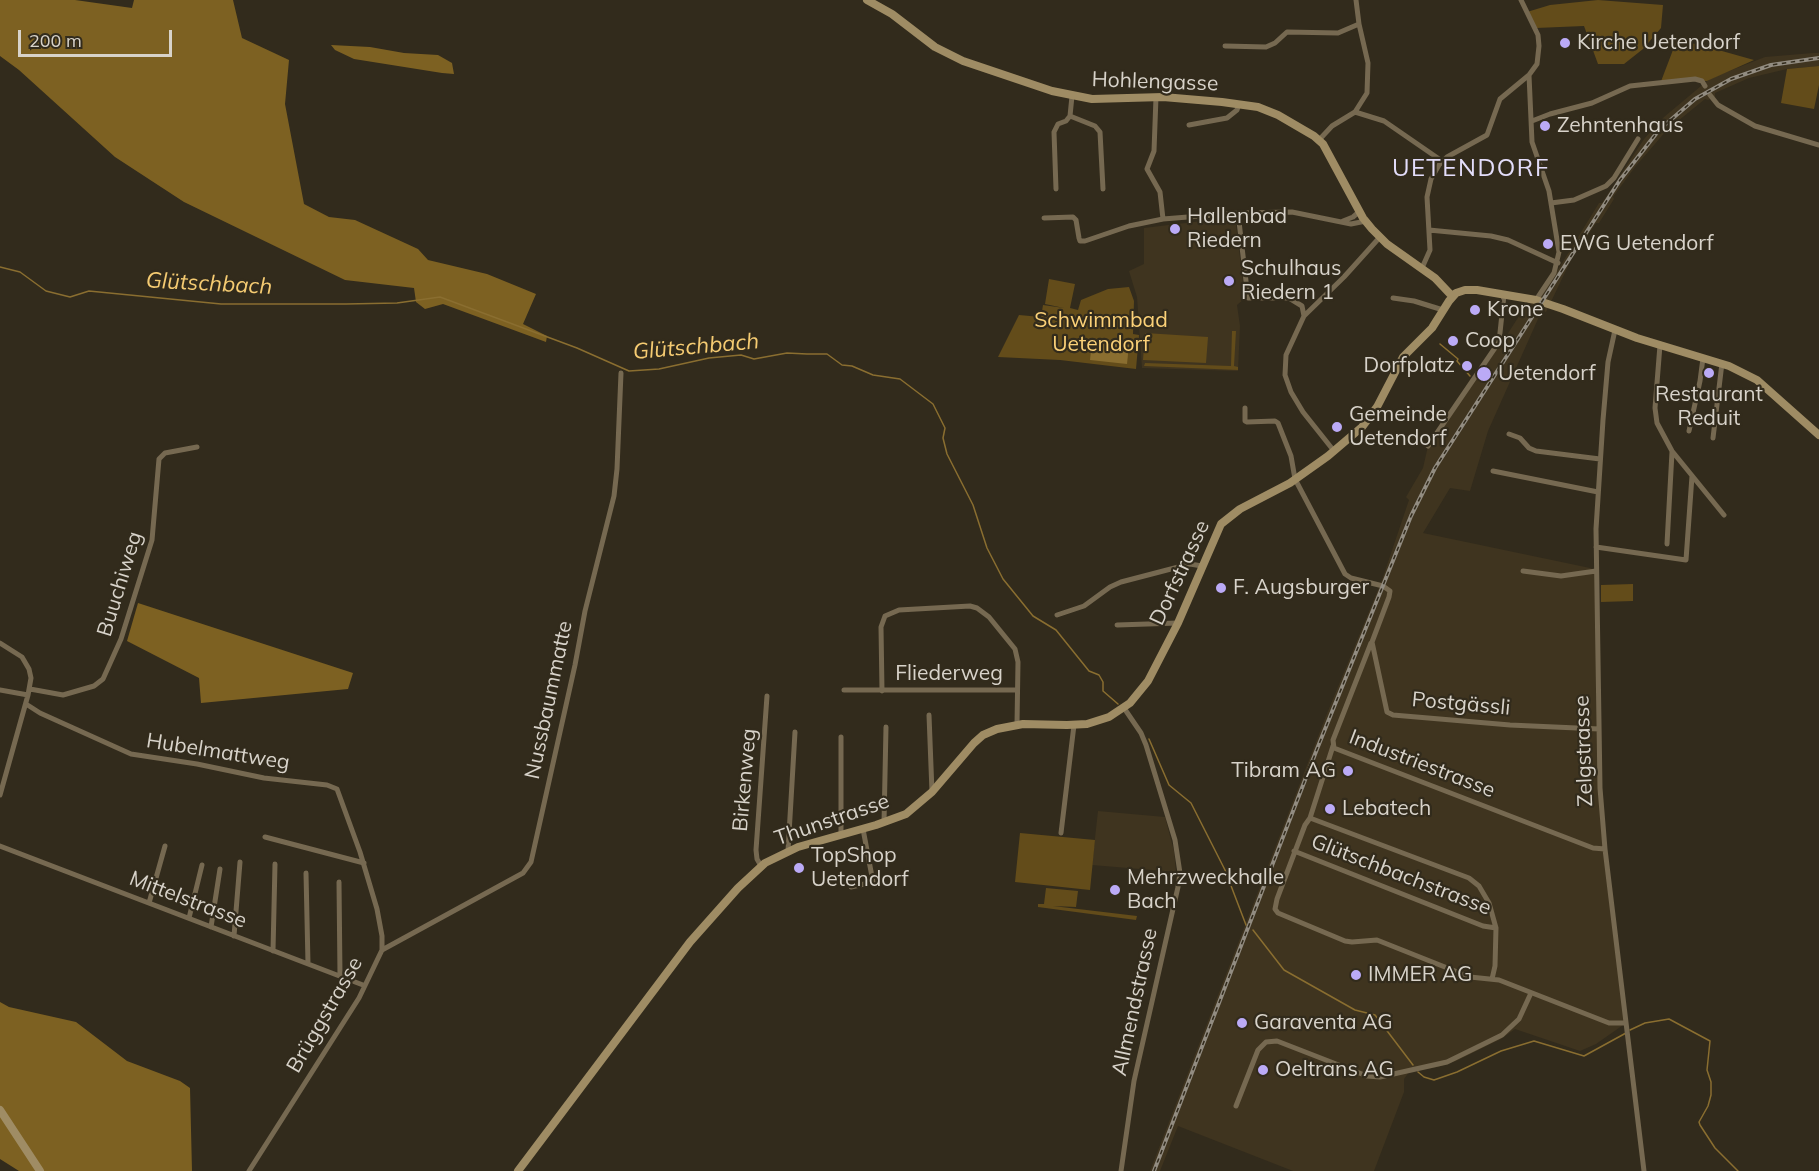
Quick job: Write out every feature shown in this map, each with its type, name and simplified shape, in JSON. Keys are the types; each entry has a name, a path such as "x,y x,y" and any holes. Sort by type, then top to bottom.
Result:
{"main road":[{"name":"Hohlengasse","path":"867,0 892,14 935,47 963,61 1072,96 1098,99 1156,97 1239,104 1271,112 1319,140 1331,156 1366,221 1380,237 1435,278 1452,296"},
{"path":"1452,296 1468,290 1536,300 1615,330 1722,363 1757,380 1819,435"},
{"name":"Dorfstrasse","path":"1124,708 1148,681 1178,623 1216,531 1224,521 1240,509 1280,489 1334,451 1367,422 1377,408 1401,360 1434,325 1452,296"},
{"name":"Thunstrasse","path":"518,1171 690,942 761,866 788,851 884,823 909,812 932,792 964,753 980,738 996,729 1017,724 1074,725 1098,721 1124,708"},
{"path":"0,1110 40,1171"}],"street":[{"path":"1319,140 1332,126 1355,112 1368,93 1368,63 1356,0"},
{"path":"1422,268 1430,253 1428,190 1431,179 1442,161 1484,137 1490,129 1500,99 1535,68 1539,41 1536,28 1521,0"},
{"path":"1225,46 1266,47 1275,43 1287,32 1338,33 1359,24"},
{"path":"1529,75 1532,142 1546,179 1558,252 1558,263 1552,278 1536,300"},
{"path":"1532,121 1592,103 1630,86 1695,79 1705,86"},
{"path":"1710,95 1718,105 1755,126 1819,146"},
{"path":"1056,189 1054,132 1058,124 1071,116 1072,96"},
{"path":"1156,97 1154,151 1148,169 1160,192 1163,219"},
{"path":"1189,125 1227,118 1237,110 1239,104"},
{"path":"1355,112 1384,121 1442,161"},
{"path":"1071,116 1095,126 1100,132 1103,189"},
{"path":"1551,202 1574,200 1606,186 1618,172 1638,139"},
{"path":"1342,222 1360,211"},
{"path":"1044,218 1073,217 1076,220 1080,241 1129,226 1163,219 1238,213 1292,212 1353,224 1366,221"},
{"path":"1238,213 1248,298 1289,298 1302,306 1304,316"},
{"path":"1430,230 1491,236 1508,240 1558,263"},
{"path":"1334,451 1299,406 1287,383 1286,355 1304,316 1380,237"},
{"path":"1428,446 1498,342 1504,295"},
{"path":"1393,298 1443,310"},
{"name":"Zelgstrasse","path":"1615,330 1607,374 1596,547 1600,795 1644,1171"},
{"path":"1660,345 1655,417 1661,433 1672,451 1724,515"},
{"path":"1689,431 1703,358"},
{"path":"1713,438 1722,363"},
{"name":"Nussbaummatte","path":"382,950 523,873 531,862 585,611 614,496 621,373"},
{"path":"1245,408 1245,421 1247,422 1275,421 1278,423 1291,456 1295,479 1346,576 1383,586 1390,591 1371,642"},
{"path":"1509,434 1520,438 1529,448 1536,451 1600,459"},
{"name":"Buuchiweg","path":"29,692 63,695 94,686 103,679 122,639 152,540 159,459 165,453 197,447"},
{"path":"1667,543 1672,451"},
{"path":"1493,471 1598,492"},
{"path":"1596,547 1686,560 1692,476"},
{"path":"1057,615 1084,606 1121,582 1190,564 1202,566"},
{"path":"1523,571 1561,576 1596,571"},
{"name":"Fliederweg","path":"882,691 881,627 885,616 900,610 962,606 977,608 1013,645 1017,656 1017,724"},
{"path":"1117,625 1178,623"},
{"name":"Postgässli","path":"1371,642 1388,712 1394,715 1535,727 1599,729"},
{"name":"Industriestrasse","path":"1371,642 1333,746 1336,749 1596,849 1605,849"},
{"path":"0,643 18,653 26,663 30,674 29,692 0,794"},
{"path":"0,690 29,692"},
{"name":"Fliederweg","path":"844,690 1017,690"},
{"name":"Birkenweg","path":"761,866 756,850 767,696"},
{"name":"Hubelmattweg","path":"26,704 40,713 131,754 197,764 257,777 335,787 364,863"},
{"name":"Allmendstrasse","path":"1121,1171 1134,1081 1180,873 1175,840 1152,764 1141,733 1124,708"},
{"path":"929,716 932,792"},
{"path":"1061,833 1074,725"},
{"path":"884,823 886,727"},
{"path":"788,851 795,732"},
{"path":"841,737 841,835"},
{"name":"Glütschbachstrasse","path":"1333,746 1310,818 1307,820 1294,851 1277,899 1275,909 1278,914 1345,941 1377,940 1470,977 1492,979 1609,1023 1626,1025"},
{"name":"Glütschbachstrasse","path":"1310,818 1469,878 1484,892 1494,917 1495,966 1492,979"},
{"path":"851,886 873,882 863,829"},
{"path":"265,837 364,863"},
{"name":"Mittelstrasse","path":"0,846 363,985"},
{"path":"149,903 165,846"},
{"name":"Glütschbachstrasse","path":"1294,851 1483,926 1496,928"},
{"path":"234,936 240,862"},
{"name":"Brüggstrasse","path":"249,1171 358,998 382,950 380,920 364,863"},
{"path":"273,951 275,864"},
{"path":"189,918 202,865"},
{"path":"211,927 220,869"},
{"path":"306,873 308,964"},
{"path":"339,882 340,976"},
{"path":"1236,1106 1258,1050 1266,1042 1277,1041 1367,1076 1380,1077 1447,1062 1502,1035 1519,1019 1531,993"}],"shaded area":[{"path":"0,0 75,0 132,8 134,0 233,0 242,38 289,60 285,104 304,204 329,217 355,220 418,249 428,260 487,274 536,294 523,324 547,336 546,342 443,304 425,309 416,302 414,288 345,280 184,202 115,157 19,70 0,56"},
{"path":"331,45 438,55 452,63 454,74 354,59 335,50"},
{"path":"1819,53 1819,66 1787,69 1749,78 1715,93 1715,97 1705,99 1667,130 1635,167 1613,197 1614,199 1599,223 1596,223 1572,258 1546,312 1542,310 1488,431 1470,491 1450,488 1423,533 1596,571 1600,788 1626,1023 1596,1044 1580,1051 1515,1029 1501,1039 1456,1061 1409,1072 1404,1079 1404,1092 1374,1171 1293,1171 1178,1126 1160,1171 1150,1171 1326,716 1382,580 1409,500 1406,497 1423,468 1428,446 1530,299 1540,299 1599,203 1602,203 1644,139 1664,117 1707,81 1719,75 1765,57"},
{"path":"1235,217 1245,298 1237,305 1240,326 1238,371 1142,368 1137,297 1129,271 1144,264 1144,228"},
{"path":"1092,341 1129,345 1127,364 1090,360"},
{"path":"138,603 353,673 348,689 201,703 199,678 127,641"},
{"path":"1098,811 1165,817 1174,851 1176,872 1092,865"},
{"path":"0,1002 9,1007 76,1022 127,1061 180,1081 190,1088 192,1171 19,1171 0,1159"}],"green space":[{"path":"1598,0 1663,5 1661,28 1643,49 1624,64 1598,64 1584,26 1536,28 1527,12 1550,5"},
{"path":"1676,42 1697,44 1754,60 1707,81 1698,79 1660,84"},
{"path":"1819,66 1819,85 1814,109 1781,103 1787,69"},
{"name":"Schwimmbad Uetendorf","path":"1049,279 1075,284 1070,308 1078,310 1081,300 1108,289 1129,287 1134,301 1133,334 1139,335 1136,369 1060,360 998,357 1019,315 1041,317 1043,305 1064,308 1045,304"},
{"path":"1232,331 1236,331 1234,366 1238,367 1238,370 1144,366 1145,363 1231,366"},
{"path":"1145,333 1208,337 1206,363 1143,360"},
{"path":"1633,584 1633,601 1601,602 1601,585"},
{"path":"1020,833 1095,840 1090,890 1015,882"},
{"path":"1046,888 1078,891 1076,907 1053,906 1137,916 1136,920 1038,907 1038,904 1044,904"}],"waterway":[{"name":"Glütschbach","path":"0,267 20,272 46,291 70,297 89,291 221,304 397,303 440,297 577,348 629,371 659,369 709,358 741,355 754,359 787,353 827,354 842,365 852,366 873,375 900,379 933,404 945,428 943,438 947,454 973,505 987,548 1003,579 1033,616 1056,630 1089,671 1099,675 1103,682 1103,691 1118,704"},
{"path":"1440,344 1458,359 1457,361 1470,376"},
{"name":"Glütschbach","path":"1149,739 1169,785 1191,803 1225,870 1246,925"},
{"name":"Glütschbach","path":"1253,930 1284,970 1355,1010 1375,1015 1413,1065"},
{"name":"Glütschbach","path":"1630,1030 1645,1023 1669,1019 1710,1041 1707,1070 1711,1082 1711,1095 1699,1122 1715,1148 1738,1171"},
{"name":"Glütschbach","path":"1418,1072 1434,1080 1501,1051 1534,1041 1584,1056 1626,1033"}],"railway":[{"path":"1154,1171 1317,749 1411,516 1435,468 1620,180 1659,130 1695,99 1731,79 1771,65 1819,58"}],"place":[{"name":"Kirche Uetendorf","path":"1565,43"},
{"name":"Zehntenhaus","path":"1545,126"},
{"name":"Hallenbad Riedern","path":"1175,229"},
{"name":"EWG Uetendorf","path":"1548,244"},
{"name":"Schulhaus Riedern 1","path":"1229,281"},
{"name":"Krone","path":"1475,310"},
{"name":"Coop","path":"1453,341"},
{"name":"Dorfplatz","path":"1467,366"},
{"name":"Restaurant Reduit","path":"1709,373"},
{"name":"Uetendorf","path":"1484,374"},
{"name":"Gemeinde Uetendorf","path":"1337,427"},
{"name":"F. Augsburger","path":"1221,588"},
{"name":"Tibram AG","path":"1348,771"},
{"name":"Lebatech","path":"1330,809"},
{"name":"TopShop Uetendorf","path":"799,868"},
{"name":"Mehrzweckhalle Bach","path":"1115,890"},
{"name":"IMMER AG","path":"1356,975"},
{"name":"Garaventa AG","path":"1242,1023"},
{"name":"Oeltrans AG","path":"1263,1070"}],"district":[{"name":"UETENDORF","path":"1471,169"}]}
